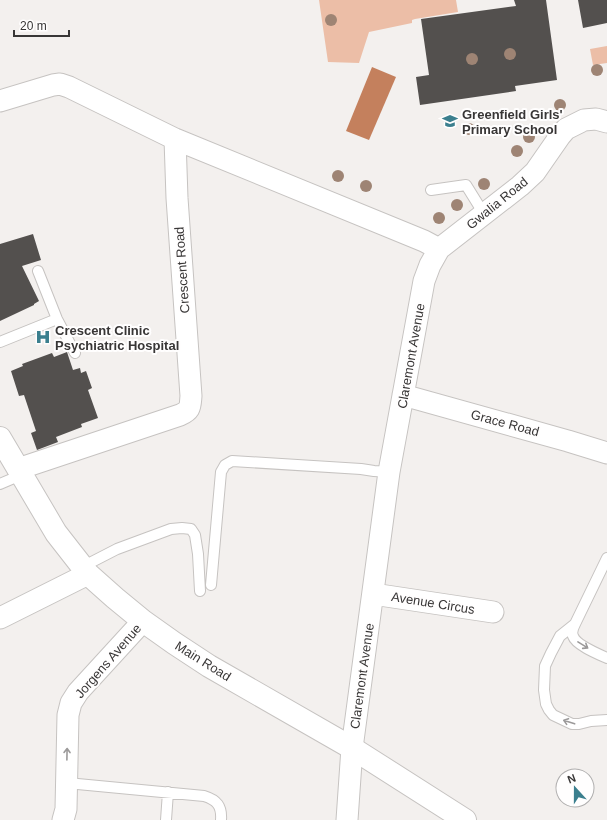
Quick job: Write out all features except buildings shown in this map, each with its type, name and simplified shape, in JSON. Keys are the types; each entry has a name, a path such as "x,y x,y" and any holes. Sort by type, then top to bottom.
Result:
{"main road":[{"name":"Main Road","path":"0,438 56,533 85,570 115,598 143,621 209,666 352,748 465,820"}],"street":[{"path":"0,101 53,85 60,84 69,87 175,139 424,241 439,249"},
{"name":"Gwalia Road","path":"439,249 520,186 535,172 566,128 584,120 596,119 607,122"},
{"name":"Crescent Road","path":"20,472 180,415 186,412 190,406 191,396 177,198 175,139"},
{"name":"Claremont Avenue","path":"347,820 352,748 389,472 424,281 430,265 439,249"},
{"name":"Grace Road","path":"403,395 607,453"},
{"path":"0,617 85,570"},
{"name":"Avenue Circus","path":"373,594 493,612"},
{"name":"Jorgens Avenue","path":"63,820 66,809 68,715 71,703 78,692 143,621"}],"lane":[{"path":"431,190 466,185 484,214"},
{"path":"38,271 57,318 74,353"},
{"path":"0,342 57,318"},
{"path":"211,585 221,472 225,465 232,461 389,472"},
{"path":"0,484 20,472"},
{"path":"85,570 117,549 131,543 171,529 186,528 195,535 198,554 200,591"},
{"path":"607,558 572,632 573,637 578,642 607,658"},
{"path":"575,624 560,636 545,666 544,690 546,704 553,715 572,724 607,720"},
{"path":"67,783 196,794 211,798 217,802 220,807 221,820"},
{"path":"166,820 168,792"}],"shaded area":[{"path":"319,0 456,0 458,12 415,19 412,20 412,23 369,32 359,63 328,62"},
{"path":"607,46 607,63 593,65 590,49"},
{"path":"372,67 396,77 369,140 346,131"}],"place":[{"name":"Greenfield Girls' Primary School","path":"450,121"},
{"name":"Crescent Clinic Psychiatric Hospital","path":"43,337"}]}
